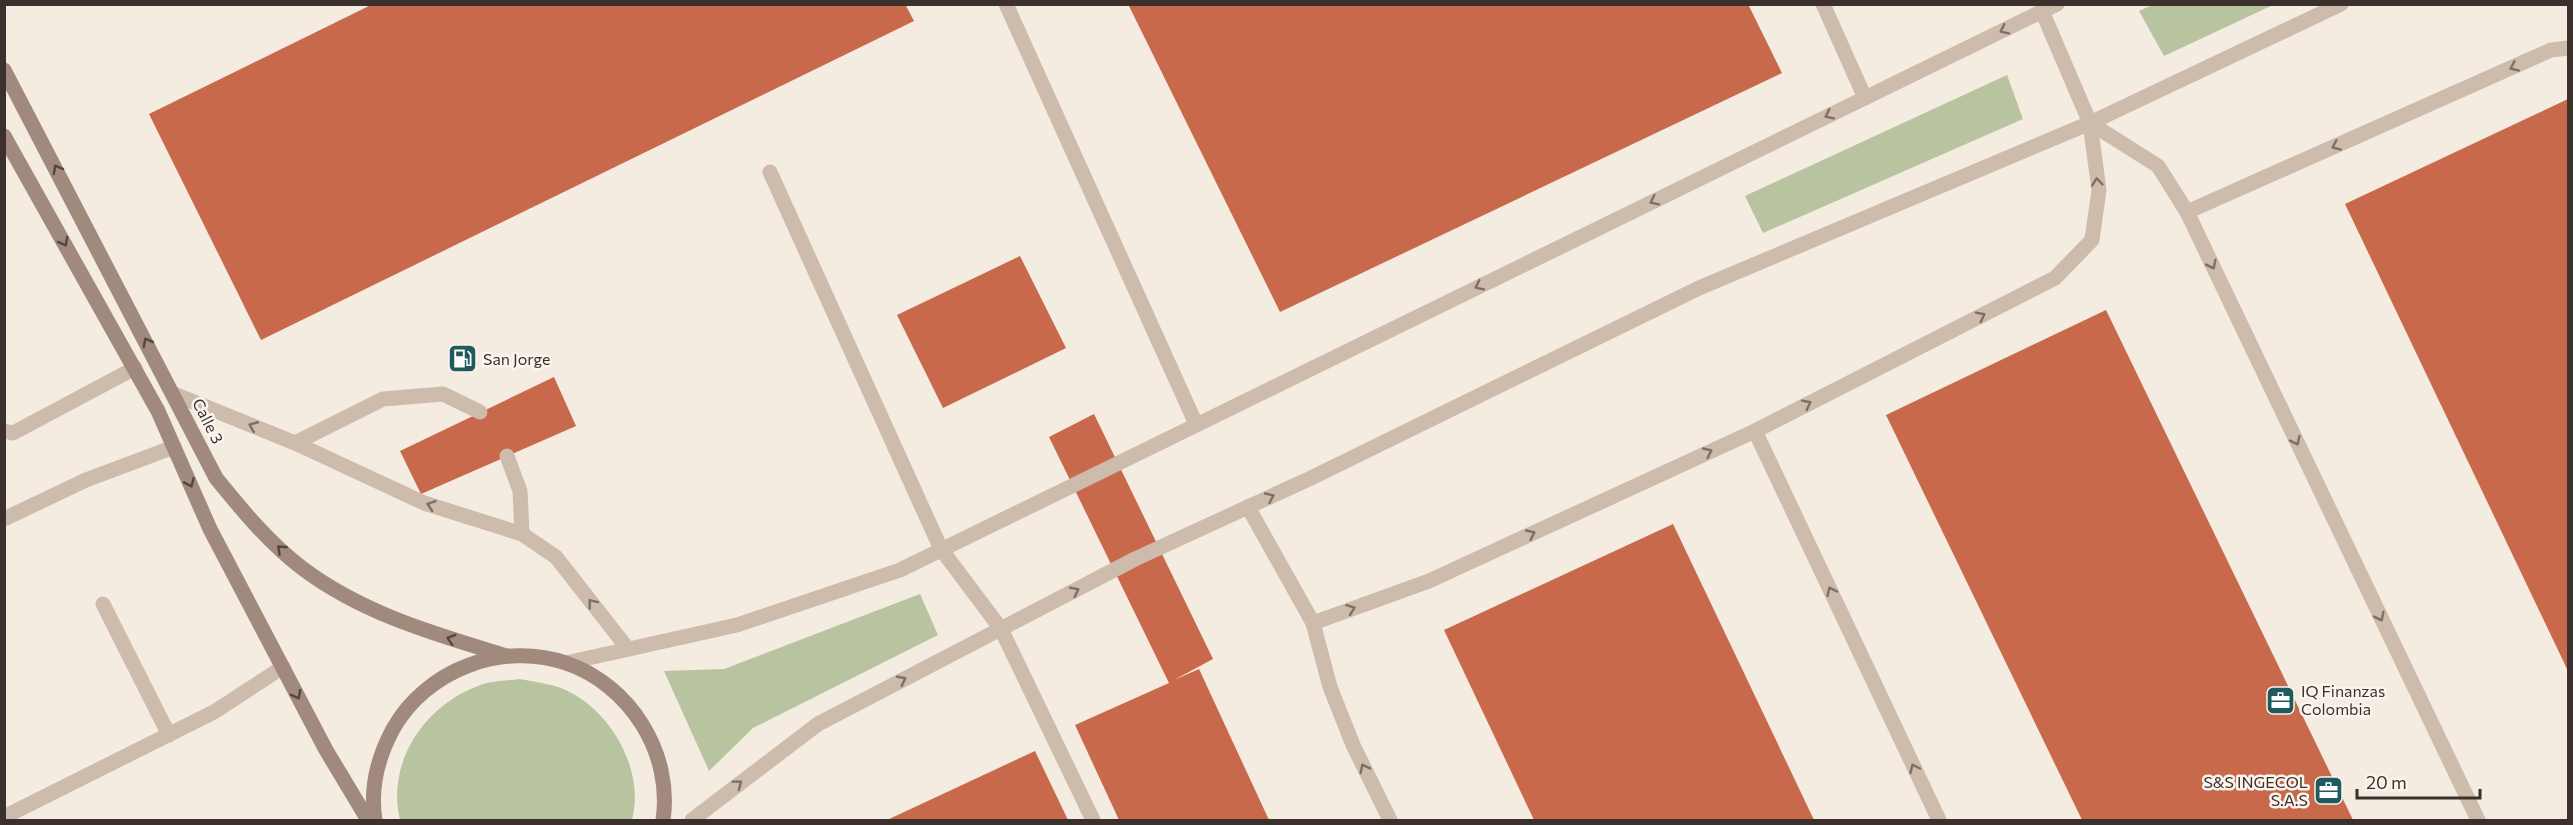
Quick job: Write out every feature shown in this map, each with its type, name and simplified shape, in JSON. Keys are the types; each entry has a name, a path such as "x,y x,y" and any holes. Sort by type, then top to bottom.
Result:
{"main road":[{"name":"Calle 3","path":"4,70 216,478 252,521 301,568 360,605 426,632 507,656"},
{"path":"4,136 135,368 174,447 210,529 326,750 368,820"},
{"path":"375,820 373,805 376,774 385,744 400,716 421,693 447,675 476,662 507,656 537,657 566,663 595,678 621,698 642,723 657,753 664,784 663,820"}],"lane":[{"path":"1006,4 1196,424"},
{"path":"1823,4 1865,98"},
{"path":"566,663 737,625 900,570 2057,4"},
{"path":"692,820 818,724 1136,560 1699,288 2090,123 2341,4"},
{"path":"1313,623 1429,581 1755,431 2055,278 2092,240 2099,190 2090,123 2042,12"},
{"path":"2187,212 2552,50 2568,48"},
{"path":"2090,123 2158,165 2187,212 2478,820"},
{"path":"770,172 941,549 1001,629 1093,820"},
{"path":"4,431 13,432 135,368"},
{"path":"174,394 296,443 424,503 522,534 556,557 628,650"},
{"path":"296,443 383,399 443,394 480,412"},
{"path":"1755,431 1939,820"},
{"path":"4,519 86,480 174,447"},
{"path":"507,456 520,491 522,534"},
{"path":"1248,507 1313,623 1330,687 1341,716 1353,746 1390,820"},
{"path":"103,604 169,735"},
{"path":"4,817 214,712 282,667"}],"green space":[{"path":"2152,5 2273,5 2164,56 2139,11"},
{"path":"2007,75 2023,119 1763,233 1745,196"},
{"path":"920,594 938,635 753,728 709,771 664,671 724,669"},
{"path":"519,679 555,686 574,694 591,706 606,722 628,759 635,800 632,820 400,820 397,799 404,758 426,722 441,707 478,686"}],"building":[{"path":"373,4 905,4 914,21 261,340 149,114"},
{"path":"1128,4 1748,4 1782,73 1280,312"},
{"path":"2568,99 2568,671 2345,204"},
{"path":"1020,256 1066,348 943,408 897,315"},
{"path":"2106,310 2353,820 2082,820 1886,415"},
{"path":"554,377 576,426 421,494 400,451"},
{"path":"1094,414 1213,659 1174,680 1199,669 1269,820 1119,820 1075,725 1169,683 1049,437"},
{"path":"1673,524 1814,820 1534,820 1444,630"},
{"path":"1035,751 1068,820 887,820"}],"place":[{"name":"San Jorge","path":"462,359"},
{"name":"IQ Finanzas Colombia","path":"2280,700"},
{"name":"S&S INGECOL S.A.S","path":"2329,791"}]}
